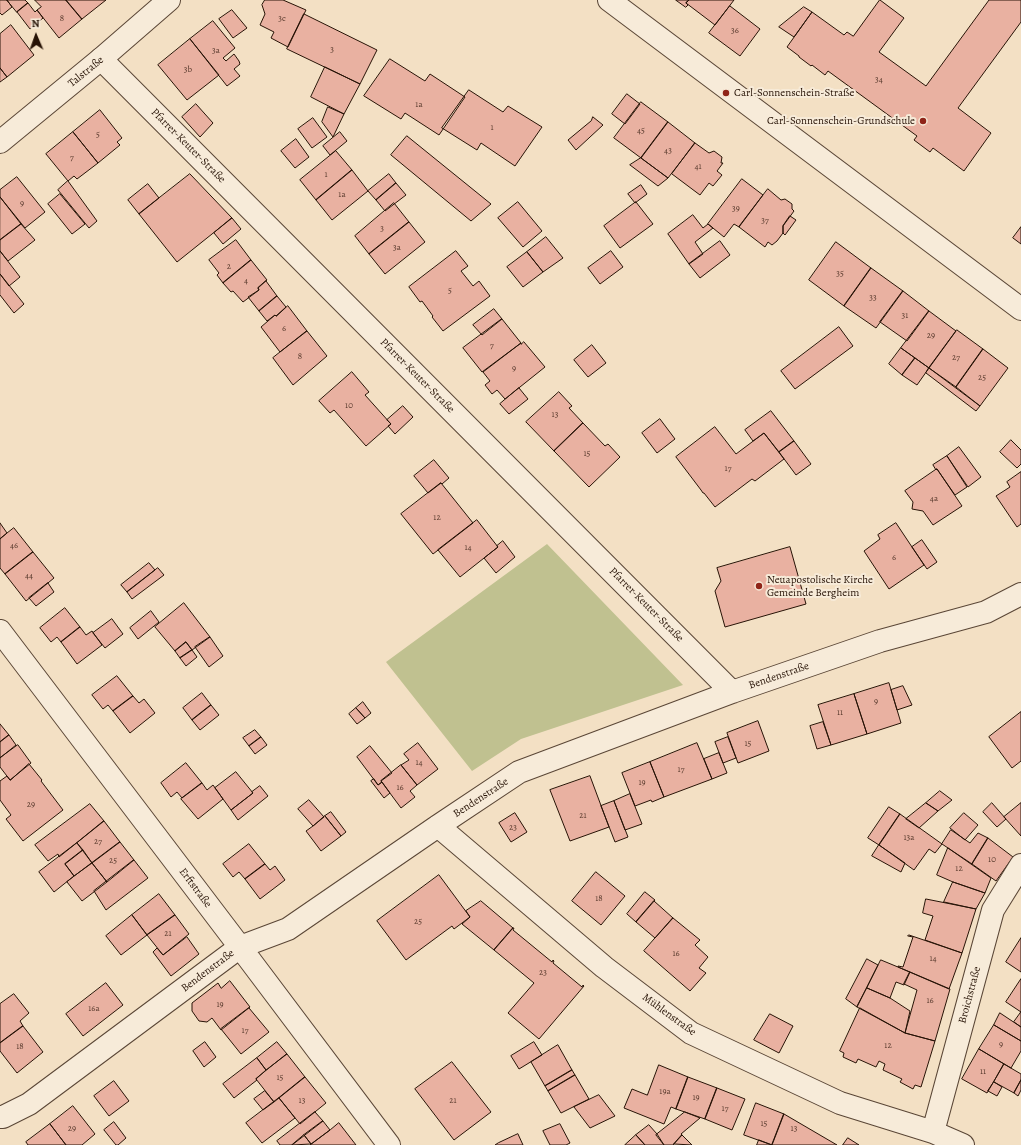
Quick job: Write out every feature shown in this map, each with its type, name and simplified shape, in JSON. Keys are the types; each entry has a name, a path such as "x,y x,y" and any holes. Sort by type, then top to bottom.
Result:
{"street":[{"name":"Talstraße","path":"0,142 101,59 169,0"},
{"path":"609,0 1021,310"},
{"name":"Pfarrer-Keuter-Straße","path":"101,59 732,692"},
{"name":"Bendenstraße","path":"0,1117 3,1117 29,1104 240,947 288,929 519,772 732,692 880,641 986,612 1021,594"},
{"name":"Erftstraße","path":"0,631 389,1145"},
{"name":"Mühlenstraße","path":"438,826 604,967 691,1033 840,1103 933,1132 963,1145"},
{"name":"Broichstraße","path":"933,1132 993,910 1021,865"}],"green space":[{"path":"547,544 683,685 521,739 472,771 386,662"}],"building":[{"path":"0,0 7,0 12,7 2,15 0,13"},
{"path":"7,0 25,0 28,3 17,12"},
{"path":"35,0 66,0 82,19 59,38 37,10 41,7"},
{"path":"66,0 106,0 82,19"},
{"path":"265,0 283,0 306,10 288,47 271,38 274,32 260,25 265,14 262,5"},
{"path":"676,0 689,0 686,3 688,5 686,7"},
{"path":"689,0 734,0 715,25 686,3"},
{"path":"880,0 904,18 879,52 926,86 989,0 1021,0 1021,22 958,108 991,133 964,171 933,148 930,152 914,140 917,136 828,71 825,75 787,47 812,12 844,35 847,32 853,36"},
{"path":"28,3 35,12 37,10 43,18 30,29 17,12"},
{"path":"730,6 760,29 740,56 709,33"},
{"path":"804,7 812,12 794,37 779,27"},
{"path":"232,10 247,28 233,38 219,19"},
{"path":"304,14 377,50 360,84 287,49"},
{"path":"213,21 235,48 223,58 226,61 234,54 240,64 234,69 240,76 227,86 190,39"},
{"path":"11,25 34,55 7,77 0,68 0,34"},
{"path":"190,39 219,75 187,100 158,65"},
{"path":"390,59 425,81 430,74 465,97 439,135 405,113 401,119 364,96"},
{"path":"325,67 360,84 344,114 311,97"},
{"path":"0,68 7,77 0,82"},
{"path":"469,90 503,112 508,106 542,127 515,166 481,143 477,150 442,128"},
{"path":"627,94 640,104 625,124 612,114"},
{"path":"641,102 668,122 641,158 614,138"},
{"path":"196,104 213,123 200,137 182,117"},
{"path":"328,107 344,114 333,137 322,122"},
{"path":"100,110 122,138 117,142 120,145 98,163 73,132"},
{"path":"593,117 603,125 576,150 568,140 591,121"},
{"path":"313,118 327,137 312,148 298,129"},
{"path":"668,122 695,143 668,178 641,158"},
{"path":"73,132 98,163 77,179 74,176 68,181 46,154"},
{"path":"340,132 347,141 330,155 323,146"},
{"path":"407,136 491,204 471,221 391,155"},
{"path":"296,139 309,157 295,168 281,151"},
{"path":"695,143 709,153 714,151 722,157 721,163 723,163 717,171 722,175 713,186 709,183 700,195 672,174"},
{"path":"336,151 352,170 316,200 300,180"},
{"path":"641,158 668,178 658,186 630,165"},
{"path":"352,170 368,191 332,220 316,200"},
{"path":"190,174 232,218 177,262 139,214"},
{"path":"389,174 396,183 376,200 368,191"},
{"path":"17,177 45,212 25,228 0,197 0,190"},
{"path":"742,179 763,195 739,227 734,224 724,237 708,224"},
{"path":"68,181 97,221 89,228 58,190"},
{"path":"396,183 406,195 385,211 376,200"},
{"path":"148,184 159,198 139,214 128,200"},
{"path":"641,185 647,194 635,203 628,194"},
{"path":"768,189 781,200 785,199 792,204 792,209 794,211 783,226 783,233 777,241 772,245 768,242 765,247 739,227"},
{"path":"60,194 85,224 72,234 48,204"},
{"path":"0,197 21,224 0,240"},
{"path":"518,202 542,231 523,247 498,218"},
{"path":"636,202 653,224 620,248 604,226"},
{"path":"394,203 409,222 369,254 355,236"},
{"path":"693,215 703,228 708,224 713,228 695,242 703,254 689,264 668,234"},
{"path":"790,216 796,220 785,235 783,233 783,226"},
{"path":"232,218 241,229 223,244 214,233"},
{"path":"409,222 425,242 385,274 369,254"},
{"path":"21,224 35,240 8,261 0,251 0,240"},
{"path":"1021,227 1021,244 1013,238"},
{"path":"546,237 563,258 543,272 527,252"},
{"path":"236,240 251,260 223,283 217,275 219,273 209,260"},
{"path":"720,241 730,255 700,278 689,264"},
{"path":"836,242 871,268 844,306 809,280"},
{"path":"0,251 20,277 9,286 0,274"},
{"path":"456,251 468,266 461,271 473,286 479,281 490,296 443,331 422,301 420,302 409,287"},
{"path":"611,251 623,267 600,284 588,268"},
{"path":"527,252 543,272 523,287 507,267"},
{"path":"251,260 267,280 258,288 259,290 243,302 223,283"},
{"path":"871,268 903,291 876,328 844,306"},
{"path":"0,274 24,304 14,313 0,295"},
{"path":"266,281 277,296 259,311 248,297 259,290 258,288"},
{"path":"903,291 929,311 907,341 880,322"},
{"path":"277,296 286,307 276,316 275,315 267,321 259,311"},
{"path":"288,306 307,331 280,352 261,327"},
{"path":"494,309 502,319 482,335 473,325"},
{"path":"929,311 956,331 929,368 901,348"},
{"path":"502,319 521,343 482,372 463,348"},
{"path":"839,327 853,346 795,389 781,371"},
{"path":"957,330 983,349 956,387 929,368"},
{"path":"307,331 327,356 293,385 273,358"},
{"path":"524,342 545,367 505,399 497,390 492,394 485,385 490,381 483,372"},
{"path":"592,345 606,363 588,377 574,360"},
{"path":"901,348 915,358 902,375 889,364"},
{"path":"983,349 1008,368 980,406 956,387"},
{"path":"915,358 929,368 917,385 902,375"},
{"path":"929,368 980,406 976,411 926,373"},
{"path":"352,372 369,392 365,395 391,424 366,446 334,410 330,413 319,401"},
{"path":"519,388 528,399 509,414 500,404"},
{"path":"559,392 572,406 569,408 583,423 554,451 526,422"},
{"path":"403,406 413,417 395,434 388,426 391,424 387,420"},
{"path":"771,411 794,441 779,452 764,433 753,441 745,430"},
{"path":"660,419 675,439 657,453 642,433"},
{"path":"583,423 605,446 608,444 620,457 589,487 554,451"},
{"path":"715,427 736,454 764,433 784,459 755,481 752,479 715,507 676,457"},
{"path":"1011,440 1021,450 1021,464 1017,468 1000,452"},
{"path":"794,441 811,464 796,475 779,452"},
{"path":"959,447 981,477 968,487 947,456"},
{"path":"947,456 967,487 955,495 933,465"},
{"path":"434,460 449,478 428,493 414,476"},
{"path":"937,469 962,506 933,525 923,511 912,509 913,502 905,491"},
{"path":"1021,472 1021,524 1017,527 996,496 1010,487 1007,482"},
{"path":"441,483 473,523 433,554 401,514"},
{"path":"477,520 498,547 460,577 438,550"},
{"path":"0,523 7,533 0,539"},
{"path":"896,523 924,565 889,589 864,551 880,539 878,535"},
{"path":"14,528 33,552 5,574 0,568 0,539"},
{"path":"922,540 937,562 927,569 912,547"},
{"path":"503,541 515,557 496,573 484,558"},
{"name":"Neuapostolische Kirche Gemeinde Bergheim","path":"790,547 806,604 725,627 715,591 721,581 717,568"},
{"path":"33,552 54,578 26,601 5,574"},
{"path":"149,563 155,570 127,592 121,585"},
{"path":"158,568 164,575 132,599 127,592"},
{"path":"48,583 54,592 36,606 29,598"},
{"path":"184,603 210,637 192,650 186,642 175,651 155,627"},
{"path":"65,608 80,627 61,642 57,637 51,642 40,628"},
{"path":"151,611 159,622 138,639 130,628"},
{"path":"112,619 123,634 105,648 93,633"},
{"path":"80,627 86,635 92,631 102,645 77,664 61,642"},
{"path":"210,637 223,656 209,667 195,647"},
{"path":"186,642 192,650 180,658 175,651"},
{"path":"192,650 197,657 186,666 180,658"},
{"path":"117,676 133,696 113,711 108,705 103,709 92,695"},
{"path":"889,683 901,723 867,734 854,694"},
{"path":"903,686 912,705 897,710 891,690"},
{"path":"202,693 211,705 192,720 183,708"},
{"path":"854,694 867,734 831,745 818,705"},
{"path":"133,696 139,703 144,699 155,713 130,733 113,711"},
{"path":"363,702 371,713 365,718 356,708"},
{"path":"211,705 219,715 200,730 192,720"},
{"path":"356,708 365,718 357,724 349,714"},
{"path":"1021,712 1021,761 1012,768 989,737"},
{"path":"758,721 769,751 738,763 727,733"},
{"path":"823,722 831,745 817,749 810,726"},
{"path":"0,724 9,735 0,742"},
{"path":"255,730 261,737 249,746 243,738"},
{"path":"9,735 16,745 0,758 0,742"},
{"path":"261,737 267,745 255,754 249,746"},
{"path":"728,737 736,758 723,763 715,742"},
{"path":"418,743 438,769 417,785 401,765 409,760 404,754"},
{"path":"697,743 712,779 664,797 650,762"},
{"path":"18,745 31,763 10,780 0,767 0,758"},
{"path":"370,746 392,773 378,785 357,757"},
{"path":"719,753 727,773 712,779 704,759"},
{"path":"650,762 664,797 652,802 651,800 635,806 622,773"},
{"path":"186,763 202,783 182,798 177,792 171,797 161,783"},
{"path":"29,764 63,810 23,841 6,819 11,815 0,800 0,781 7,776 10,780"},
{"path":"401,765 417,785 410,791 415,797 401,808 381,781"},
{"path":"236,772 253,793 231,810 215,788"},
{"path":"590,776 609,827 570,841 550,790"},
{"path":"374,779 378,785 382,782 390,793 384,798 371,781"},
{"path":"202,783 207,790 213,785 223,799 198,819 181,799"},
{"path":"260,786 268,796 238,820 231,810"},
{"path":"940,791 952,800 938,811 926,803"},
{"path":"630,794 642,824 625,830 614,801"},
{"path":"309,800 324,817 313,826 298,809"},
{"path":"614,801 628,837 615,842 601,806"},
{"path":"926,803 938,811 919,828 906,819"},
{"path":"992,803 1006,819 997,827 983,812"},
{"path":"1021,803 1021,836 1004,817"},
{"path":"90,804 104,821 59,857 58,854 48,861 35,845"},
{"path":"889,807 900,814 879,845 868,838"},
{"path":"331,812 346,832 341,836 325,816"},
{"path":"515,813 527,832 511,842 499,823"},
{"path":"964,813 978,825 965,840 950,828"},
{"path":"900,814 942,844 935,853 929,849 914,870 879,845"},
{"path":"325,816 341,836 321,851 306,831"},
{"path":"104,821 120,842 92,863 77,843"},
{"path":"951,830 970,843 978,833 988,838 972,864 942,844"},
{"path":"988,838 1013,857 996,881 972,864"},
{"path":"120,842 134,860 107,882 92,863"},
{"path":"77,843 83,850 65,864 74,876 54,892 39,872"},
{"path":"249,844 265,864 245,879 239,872 233,877 223,864"},
{"path":"879,845 905,863 901,872 872,856"},
{"path":"948,848 991,878 985,893 937,875"},
{"path":"83,850 92,863 74,876 65,864"},
{"path":"134,860 148,878 106,910 94,891"},
{"path":"92,863 107,882 82,901 67,882"},
{"path":"265,864 270,870 275,866 285,880 260,899 245,879"},
{"path":"596,872 625,896 601,925 572,901"},
{"path":"439,875 470,917 454,929 452,926 406,960 377,921"},
{"path":"953,882 985,893 976,909 944,902"},
{"path":"645,892 655,900 636,922 627,914"},
{"path":"159,894 175,915 147,935 132,915"},
{"path":"926,899 976,909 962,953 925,940 933,916 923,913"},
{"path":"481,901 513,928 494,950 462,924 470,917 466,911"},
{"path":"654,901 673,918 655,938 636,922"},
{"path":"132,915 147,935 121,955 106,936"},
{"path":"175,915 189,934 163,955 147,935"},
{"path":"673,918 700,940 695,945 708,957 699,968 706,973 690,991 644,951"},
{"path":"513,928 513,930 552,962 553,960 553,963 582,987 583,985 584,986 539,1039 508,1013 534,983 494,950"},
{"path":"909,935 962,953 949,989 898,967 903,967 913,937 908,936"},
{"path":"187,937 199,954 171,976 153,952 157,948 163,955"},
{"path":"1021,938 1021,972 1006,962"},
{"path":"867,959 878,965 857,1007 846,999"},
{"path":"881,960 910,972 904,985 896,982 890,998 867,988"},
{"path":"910,972 950,989 935,1041 905,1033 917,990 904,984"},
{"path":"1021,979 1021,1012 1006,1002"},
{"path":"230,981 250,1007 221,1030 212,1018 207,1022 199,1021 192,1011 192,1003 218,983 221,988"},
{"path":"106,983 123,1005 83,1036 66,1014"},
{"path":"867,988 890,998 910,1011 905,1033 857,1007"},
{"path":"14,994 29,1013 20,1021 23,1026 0,1043 0,1004"},
{"path":"249,1008 269,1032 241,1054 221,1029"},
{"path":"860,1008 905,1033 935,1041 921,1087 915,1085 913,1089 900,1082 902,1079 883,1070 885,1064 879,1061 876,1067 858,1059 856,1063 843,1057 844,1053 840,1051"},
{"path":"1021,1012 1021,1027 1014,1022"},
{"path":"1000,1013 1021,1027 1021,1041 994,1025"},
{"path":"770,1014 793,1026 779,1053 754,1040"},
{"path":"994,1025 1021,1041 1021,1051 1011,1068 979,1049"},
{"path":"23,1026 43,1052 17,1073 0,1051 0,1043"},
{"path":"205,1042 216,1057 204,1067 193,1051"},
{"path":"277,1042 287,1054 266,1070 257,1058"},
{"path":"534,1042 542,1055 519,1069 511,1056"},
{"path":"558,1045 572,1070 545,1086 531,1062"},
{"path":"979,1049 1004,1064 987,1093 962,1079"},
{"path":"287,1054 305,1077 274,1102 256,1079"},
{"path":"257,1058 266,1070 256,1079 257,1080 234,1098 223,1084"},
{"path":"452,1062 491,1112 454,1140 415,1089"},
{"path":"1004,1064 1021,1074 1021,1080 1014,1093 994,1082"},
{"path":"659,1065 688,1077 676,1109 671,1107 664,1124 624,1108 632,1089 647,1095"},
{"path":"572,1070 575,1075 548,1091 545,1086"},
{"path":"575,1075 589,1099 561,1113 548,1091"},
{"path":"305,1077 326,1103 300,1124 279,1098"},
{"path":"688,1077 717,1088 705,1119 676,1109"},
{"path":"1021,1080 1021,1090 1018,1096 1014,1093"},
{"path":"114,1081 129,1101 109,1116 94,1096"},
{"path":"994,1082 1002,1087 997,1096 988,1091"},
{"path":"717,1088 745,1099 732,1130 705,1119"},
{"path":"265,1091 274,1102 263,1110 254,1099"},
{"path":"599,1095 615,1116 590,1128 574,1107"},
{"path":"279,1098 295,1118 262,1143 246,1123"},
{"path":"756,1103 784,1114 772,1145 744,1135"},
{"path":"73,1106 95,1134 82,1145 66,1145 50,1124"},
{"path":"315,1112 323,1121 292,1145 280,1145 277,1141"},
{"path":"685,1112 700,1118 681,1134 682,1135 673,1145 664,1145 656,1135"},
{"path":"784,1114 837,1145 772,1145"},
{"path":"323,1121 330,1130 311,1144 304,1135"},
{"path":"114,1122 126,1138 118,1145 116,1145 104,1130"},
{"path":"339,1123 356,1145 310,1145 330,1130"},
{"path":"50,1124 66,1145 28,1145 26,1142"},
{"path":"560,1124 570,1143 566,1145 550,1145 543,1131"},
{"path":"649,1125 664,1145 645,1145 636,1135"},
{"path":"518,1134 523,1145 495,1145 498,1143"},
{"path":"304,1135 311,1144 292,1145"},
{"path":"636,1135 645,1145 625,1145"},
{"path":"682,1135 692,1145 674,1144"},
{"path":"848,1138 859,1145 843,1145"},
{"path":"759,1140 772,1145 757,1145"}],"place":[{"name":"Carl-Sonnenschein-Straße","path":"726,93"},
{"name":"Carl-Sonnenschein-Grundschule","path":"923,121"},
{"name":"Neuapostolische Kirche Gemeinde Bergheim","path":"759,586"}]}
